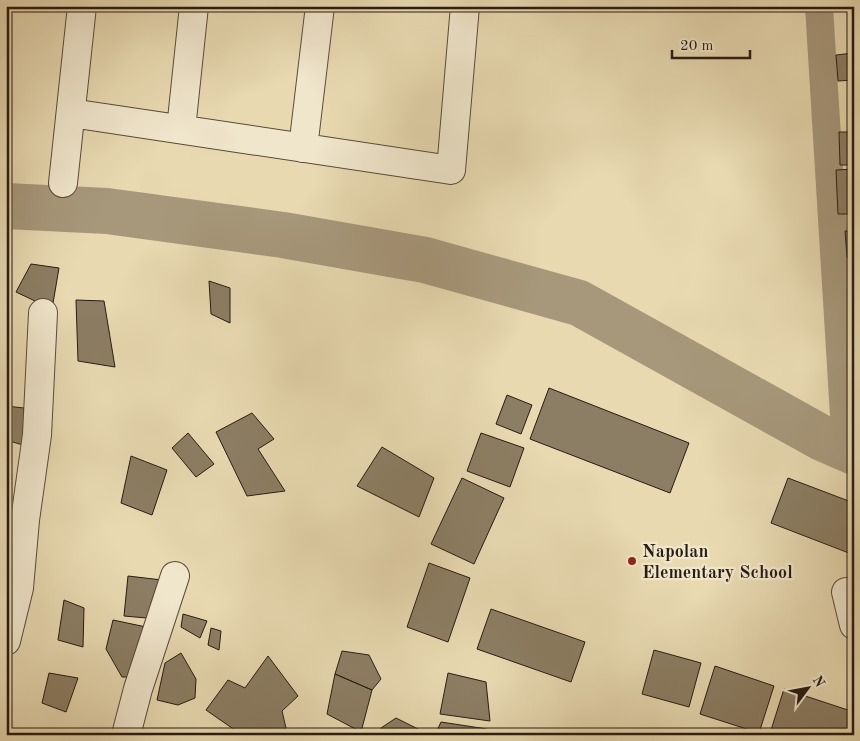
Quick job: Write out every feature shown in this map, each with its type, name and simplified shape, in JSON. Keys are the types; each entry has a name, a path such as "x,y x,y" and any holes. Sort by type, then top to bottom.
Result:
{"street":[{"path":"63,183 82,6"},
{"path":"180,129 194,6"},
{"path":"303,148 320,6"},
{"path":"71,113 451,170 465,6"},
{"path":"6,641 37,436 43,313"},
{"path":"126,735 138,689 175,576"},
{"path":"846,592 854,625"}],"building":[{"path":"832,6 854,6 854,9 833,11"},
{"path":"849,13 854,13 854,44 851,44"},
{"path":"854,53 854,80 838,81 836,55"},
{"path":"839,132 854,132 854,165 840,165"},
{"path":"854,169 854,214 838,214 836,170"},
{"path":"845,231 854,231 854,257 847,257"},
{"path":"31,264 59,268 52,309 16,292"},
{"path":"209,281 230,288 230,323 211,314"},
{"path":"76,300 104,301 115,367 78,361"},
{"path":"549,388 689,443 670,493 530,439"},
{"path":"507,395 532,405 521,434 496,424"},
{"path":"6,406 24,408 23,445 6,440"},
{"path":"252,413 274,439 258,449 285,491 247,496 216,432"},
{"path":"188,433 214,464 196,477 172,448"},
{"path":"481,433 524,448 510,487 467,471"},
{"path":"382,447 434,478 419,517 357,486"},
{"path":"131,456 167,470 152,515 121,503"},
{"path":"462,478 504,498 474,564 431,544"},
{"path":"788,478 854,503 854,555 771,523"},
{"path":"429,563 470,578 448,642 407,627"},
{"path":"128,576 162,580 158,619 124,616"},
{"path":"64,600 84,608 83,647 58,640"},
{"path":"491,609 585,642 571,682 477,649"},
{"path":"183,614 207,621 200,638 181,627"},
{"path":"113,620 146,627 136,677 122,677 106,649"},
{"path":"211,628 221,631 219,650 208,645"},
{"path":"654,650 701,663 689,707 642,694"},
{"path":"342,651 369,655 381,679 372,690 335,674"},
{"path":"181,653 196,679 195,698 178,705 157,700 165,663"},
{"path":"268,656 298,696 282,711 286,728 277,735 242,735 206,710 228,680 245,688"},
{"path":"715,666 774,686 759,733 700,714"},
{"path":"49,673 78,678 66,712 42,703"},
{"path":"448,673 486,682 490,721 440,714"},
{"path":"335,674 372,690 361,732 327,714"},
{"path":"784,689 854,712 854,735 785,735 771,730"},
{"path":"396,718 422,731 421,735 383,735 381,728"},
{"path":"441,722 487,729 485,735 435,735"}],"waterway":[{"path":"819,6 846,448"},
{"path":"6,206 107,211 283,235 425,260 579,303 822,438 854,452"}],"place":[{"name":"Napolan Elementary School","path":"632,561"}]}
